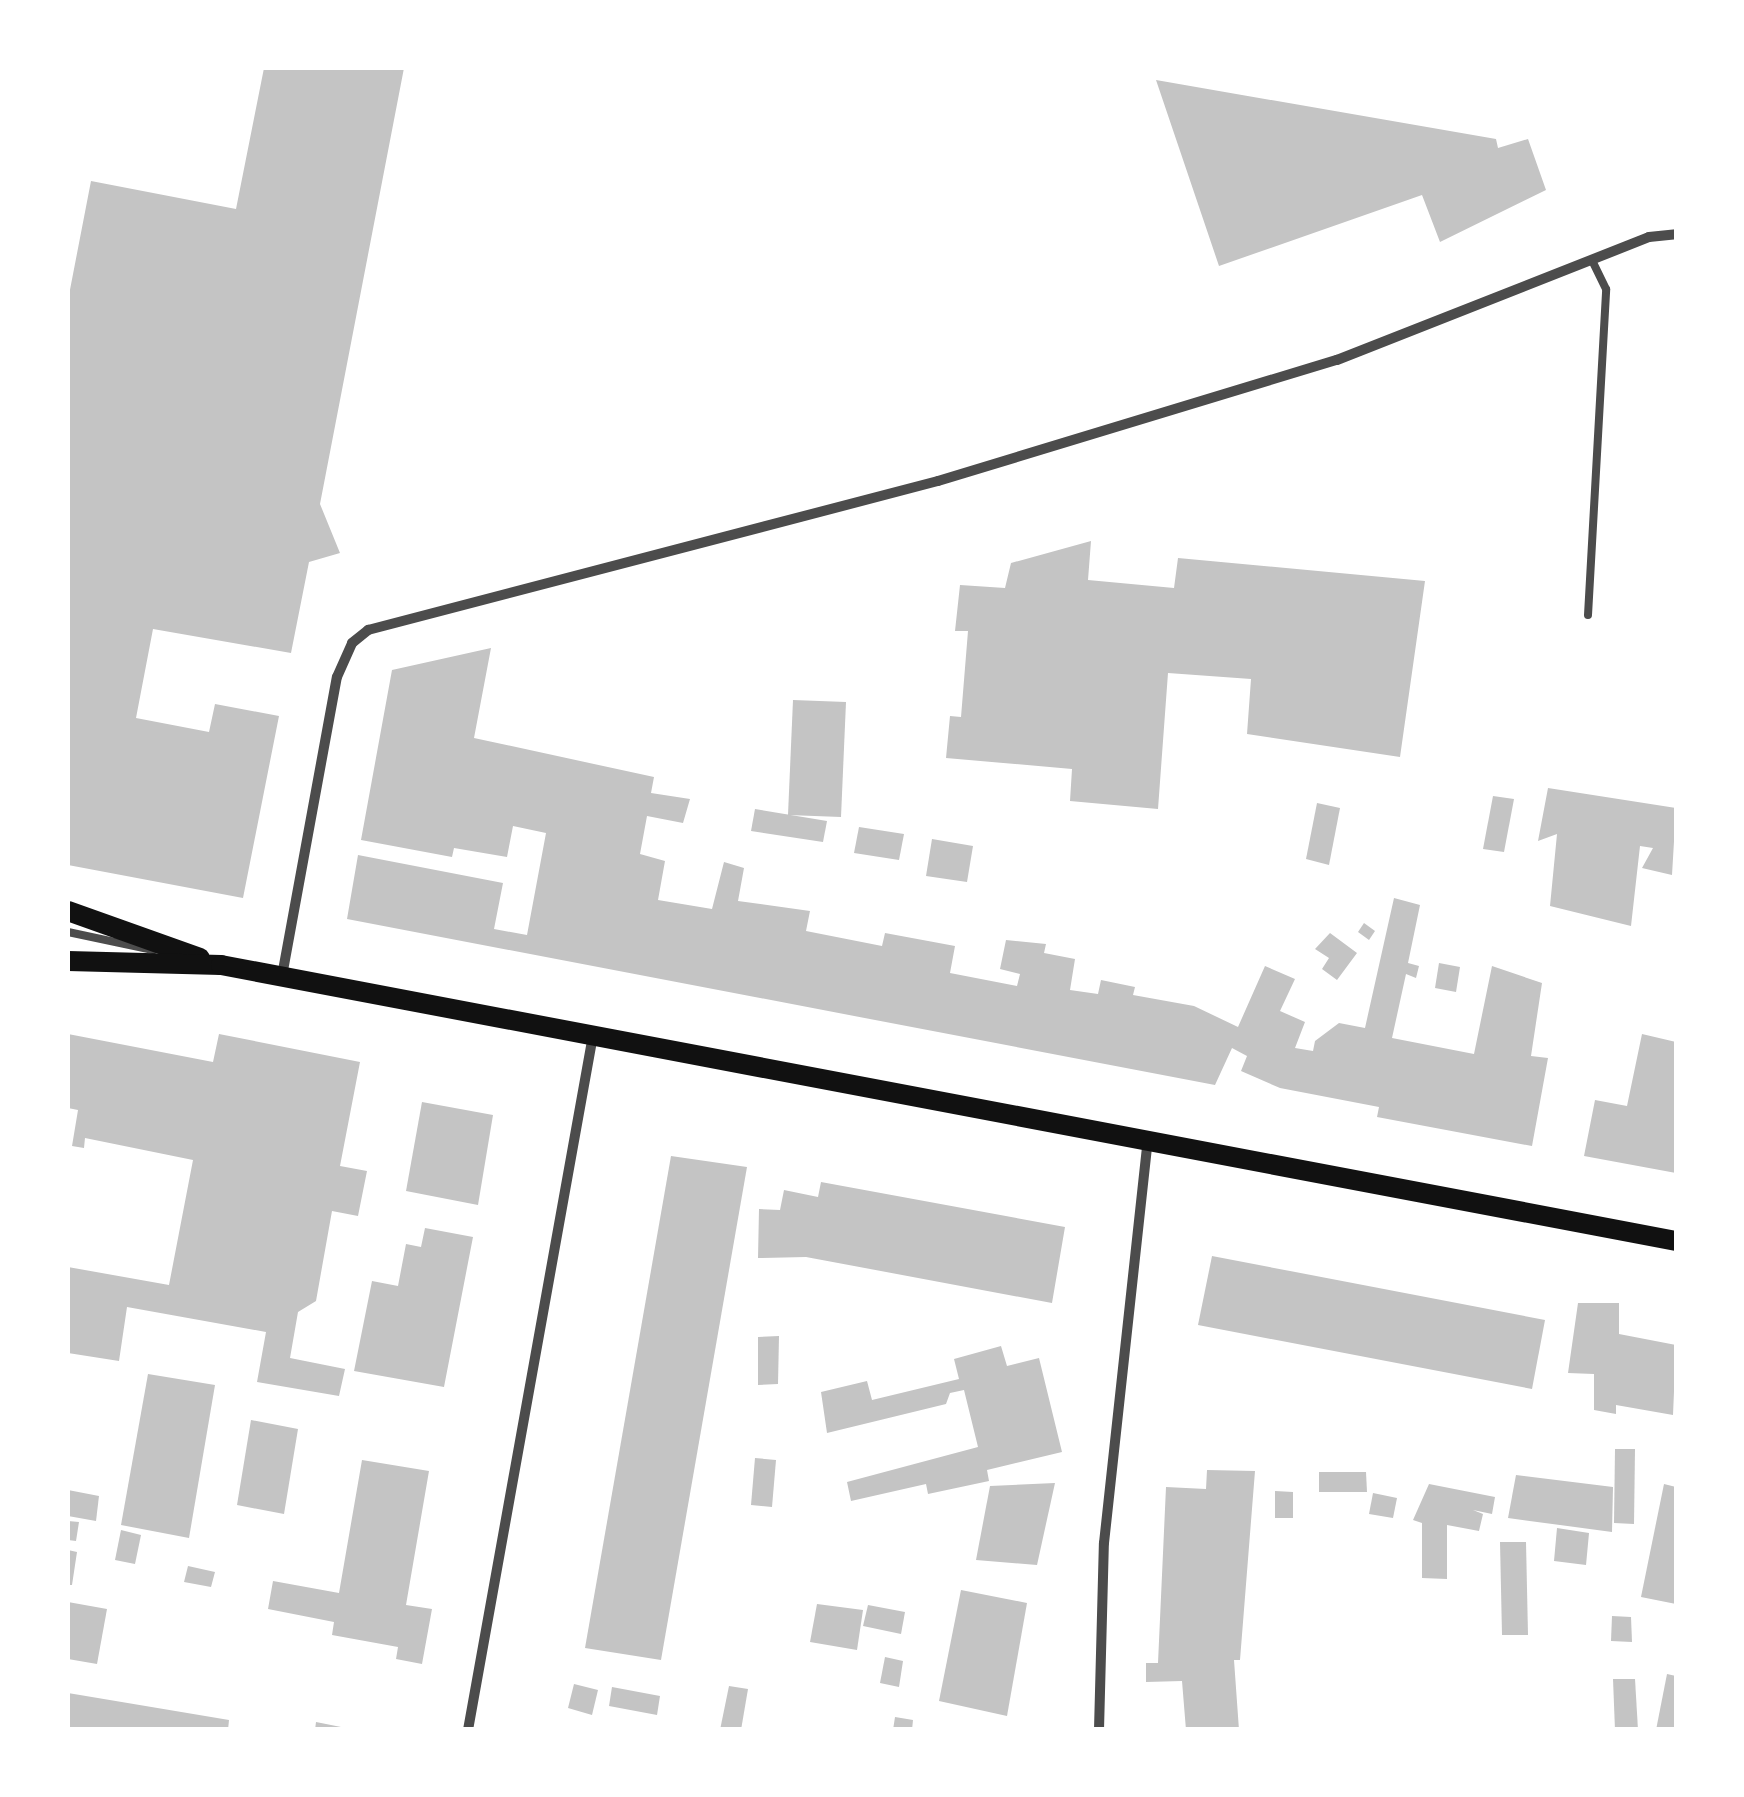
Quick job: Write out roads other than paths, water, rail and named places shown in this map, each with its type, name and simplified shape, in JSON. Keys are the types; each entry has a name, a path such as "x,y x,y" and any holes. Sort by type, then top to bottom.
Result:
{"main road":[{"path":"68,910 220,965"},
{"path":"68,961 220,965 1676,1241"}],"street":[{"path":"282,976 337,678 352,643 368,630 938,481 1337,360 1592,260 1676,234"},
{"path":"468,1730 593,1034"},
{"path":"1099,1730 1104,1543 1148,1140"}],"lane":[{"path":"1588,615 1606,289 1592,260"},
{"path":"68,932 220,965"}]}
